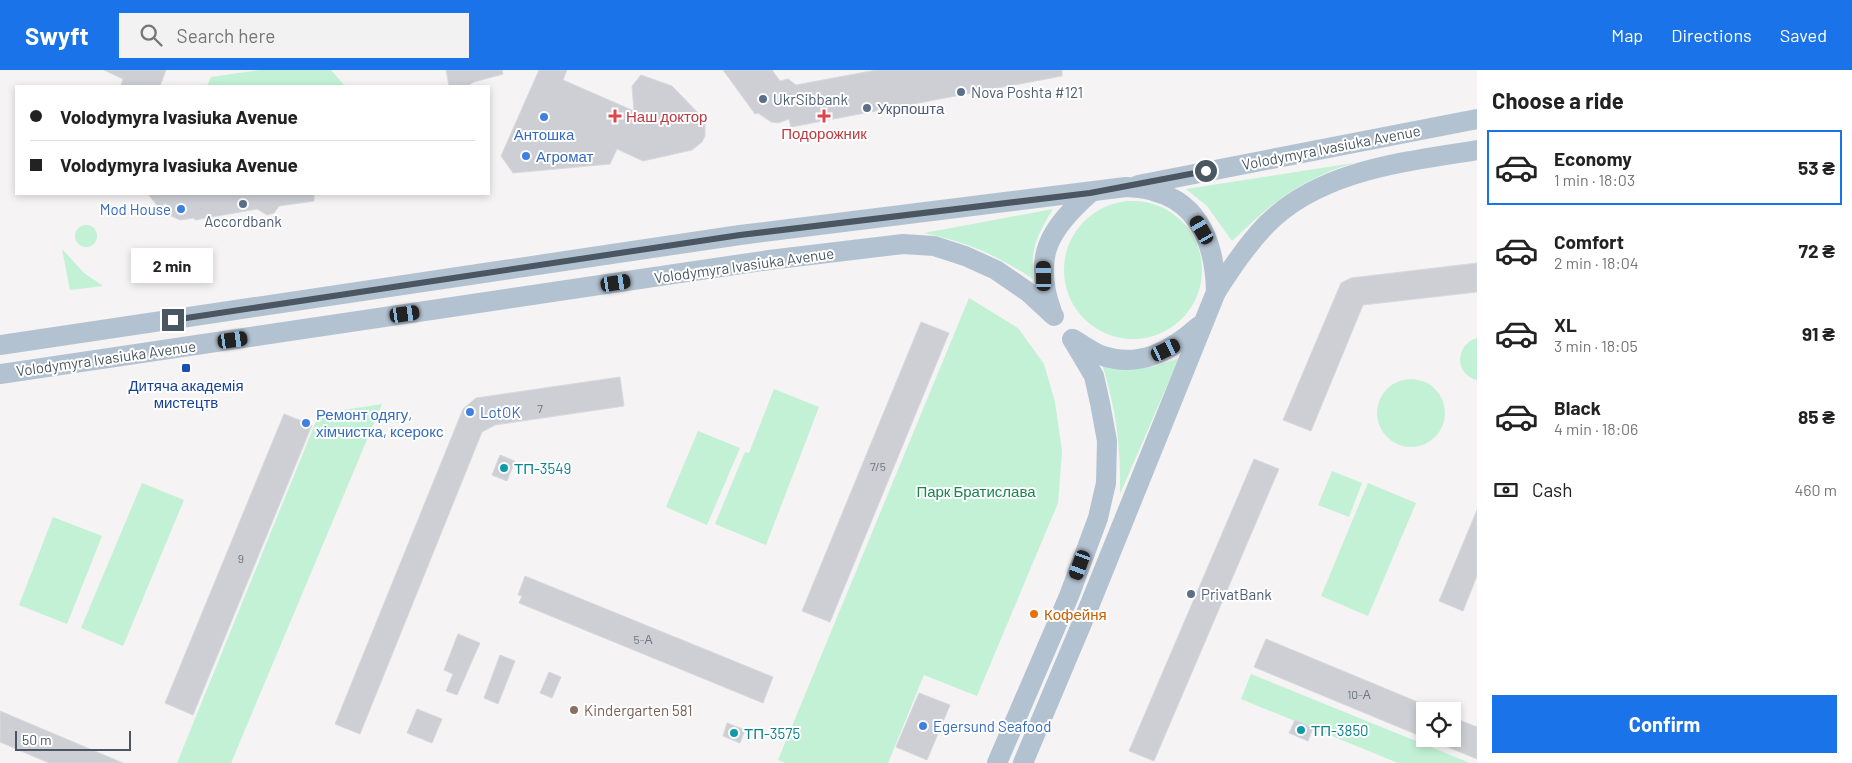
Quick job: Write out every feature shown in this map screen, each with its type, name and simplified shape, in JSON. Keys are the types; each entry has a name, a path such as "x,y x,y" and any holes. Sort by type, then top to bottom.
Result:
{"main road":[{"name":"Volodymyra Ivasiuka Avenue","path":"1126,187 1477,119"},
{"name":"Volodymyra Ivasiuka Avenue","path":"1216,292 1240,255 1267,224 1300,199 1343,178 1383,166 1477,150"},
{"path":"997,763 1069,596 1098,518 1106,483 1107,441 1094,376 1072,339 1054,316 1044,290 1044,262 1051,236 1067,213 1090,193 1126,187 1154,191 1177,201 1196,218 1209,241 1215,266 1216,292 1023,763"},
{"name":"Volodymyra Ivasiuka Avenue","path":"0,345 740,235 1090,193"},
{"name":"Volodymyra Ivasiuka Avenue","path":"0,374 759,262 903,244 934,246 965,256 996,270 1028,292 1054,316"},
{"path":"1072,339 1100,355 1127,360 1145,358 1154,356 1178,344 1204,321"},
{"path":"118,328 121,356"}],"green space":[{"path":"259,70 331,70 344,85 207,85 211,77"},
{"path":"1354,163 1335,169 1302,185 1260,215 1232,241 1207,206 1186,189"},
{"path":"1133,201 1159,206 1182,221 1197,244 1202,270 1197,296 1182,319 1159,334 1133,339 1107,334 1084,319 1069,296 1064,270 1069,244 1084,221 1107,206"},
{"path":"1053,209 1042,227 1036,242 1033,258 1033,279 981,250 924,233"},
{"path":"86,225 94,228 97,236 94,244 86,247 78,244 75,236 78,228"},
{"path":"62,249 84,273 103,286 70,290"},
{"name":"Парк Братислава","path":"969,298 1018,328 1044,364 1055,402 1062,451 1058,503 977,696 924,675 888,763 786,763 778,760"},
{"path":"1477,338 1477,380 1469,377 1464,372 1460,359 1464,346"},
{"path":"1179,358 1120,494 1120,460 1117,428 1102,364 1132,369 1159,365"},
{"path":"1411,379 1424,382 1435,389 1442,400 1445,413 1442,426 1435,437 1424,444 1411,447 1398,444 1387,437 1380,426 1377,413 1380,400 1387,389 1398,382"},
{"path":"774,389 819,407 766,545 715,524 745,452 749,453"},
{"path":"382,404 231,763 177,763 319,414"},
{"path":"698,431 740,448 707,525 666,507"},
{"path":"1332,471 1362,483 1349,517 1318,505"},
{"path":"142,483 184,500 123,646 81,628"},
{"path":"1368,483 1416,503 1368,616 1321,596"},
{"path":"53,517 102,536 67,624 19,605"},
{"path":"1251,674 1416,741 1416,747 1431,747 1470,763 1398,763 1241,699"}],"building":[{"path":"104,70 166,70 160,85 121,85 123,79"},
{"path":"446,70 502,70 503,74 469,85 449,85"},
{"path":"539,70 567,70 563,80 634,111 632,86 641,75 672,86 701,116 705,123 705,136 702,142 692,150 643,161 617,149 610,164 513,173 501,156"},
{"path":"723,70 772,70 780,81 788,79 796,85 876,70 1062,70 1062,76 791,127 789,119 778,123 771,122 758,113 755,114"},
{"path":"149,195 314,195 314,201 279,206 274,213 267,215 257,209 195,220 194,218 180,220 171,216 166,203 159,208"},
{"path":"1477,263 1477,292 1363,305 1311,431 1283,420 1341,283 1351,278"},
{"path":"921,322 949,333 830,622 802,611"},
{"path":"620,377 624,406 495,425 482,432 360,734 335,724 463,409 476,398"},
{"path":"284,414 312,425 193,715 165,703"},
{"name":"ТП-3549","path":"500,455 515,461 507,481 492,475"},
{"path":"1254,459 1279,469 1154,761 1129,751"},
{"path":"1477,510 1477,576 1463,611 1439,601"},
{"path":"525,576 773,677 763,703 519,603 522,596 518,595"},
{"path":"458,634 480,643 457,695 446,691 453,674 444,670"},
{"path":"1266,639 1418,702 1416,702 1416,734 1254,667"},
{"path":"500,655 515,661 498,704 484,698"},
{"path":"549,672 561,677 552,698 540,693"},
{"path":"919,693 950,705 927,760 896,747"},
{"path":"417,709 442,719 432,743 407,733"},
{"path":"0,711 123,763 49,763 0,742"},
{"name":"ТП-3850","path":"1295,720 1313,728 1308,741 1289,733"},
{"path":"1461,721 1477,727 1477,759 1448,747 1461,747"},
{"name":"ТП-3575","path":"727,723 745,730 740,743 723,736"}],"place":[{"name":"Nova Poshta #121","path":"961,92"},
{"name":"UkrSibbank","path":"763,99"},
{"name":"Укрпошта","path":"867,108"},
{"name":"Наш доктор","path":"615,116"},
{"name":"Подорожник","path":"824,116"},
{"name":"Антошка","path":"544,117"},
{"name":"Агромат","path":"526,156"},
{"name":"Accordbank","path":"243,204"},
{"name":"Mod House","path":"181,209"},
{"name":"Дитяча академія мистецтв","path":"186,368"},
{"name":"LotOK","path":"470,412"},
{"name":"Ремонт одягу, хімчистка, ксерокс","path":"306,423"},
{"name":"ТП-3549","path":"504,468"},
{"name":"PrivatBank","path":"1191,594"},
{"name":"Кофейня","path":"1034,614"},
{"name":"Kindergarten 581","path":"574,710"},
{"name":"Egersund Seafood","path":"923,726"},
{"name":"ТП-3850","path":"1301,730"},
{"name":"ТП-3575","path":"734,733"}],"route":[{"path":"173,320 740,235 1090,193 1206,171"}]}
